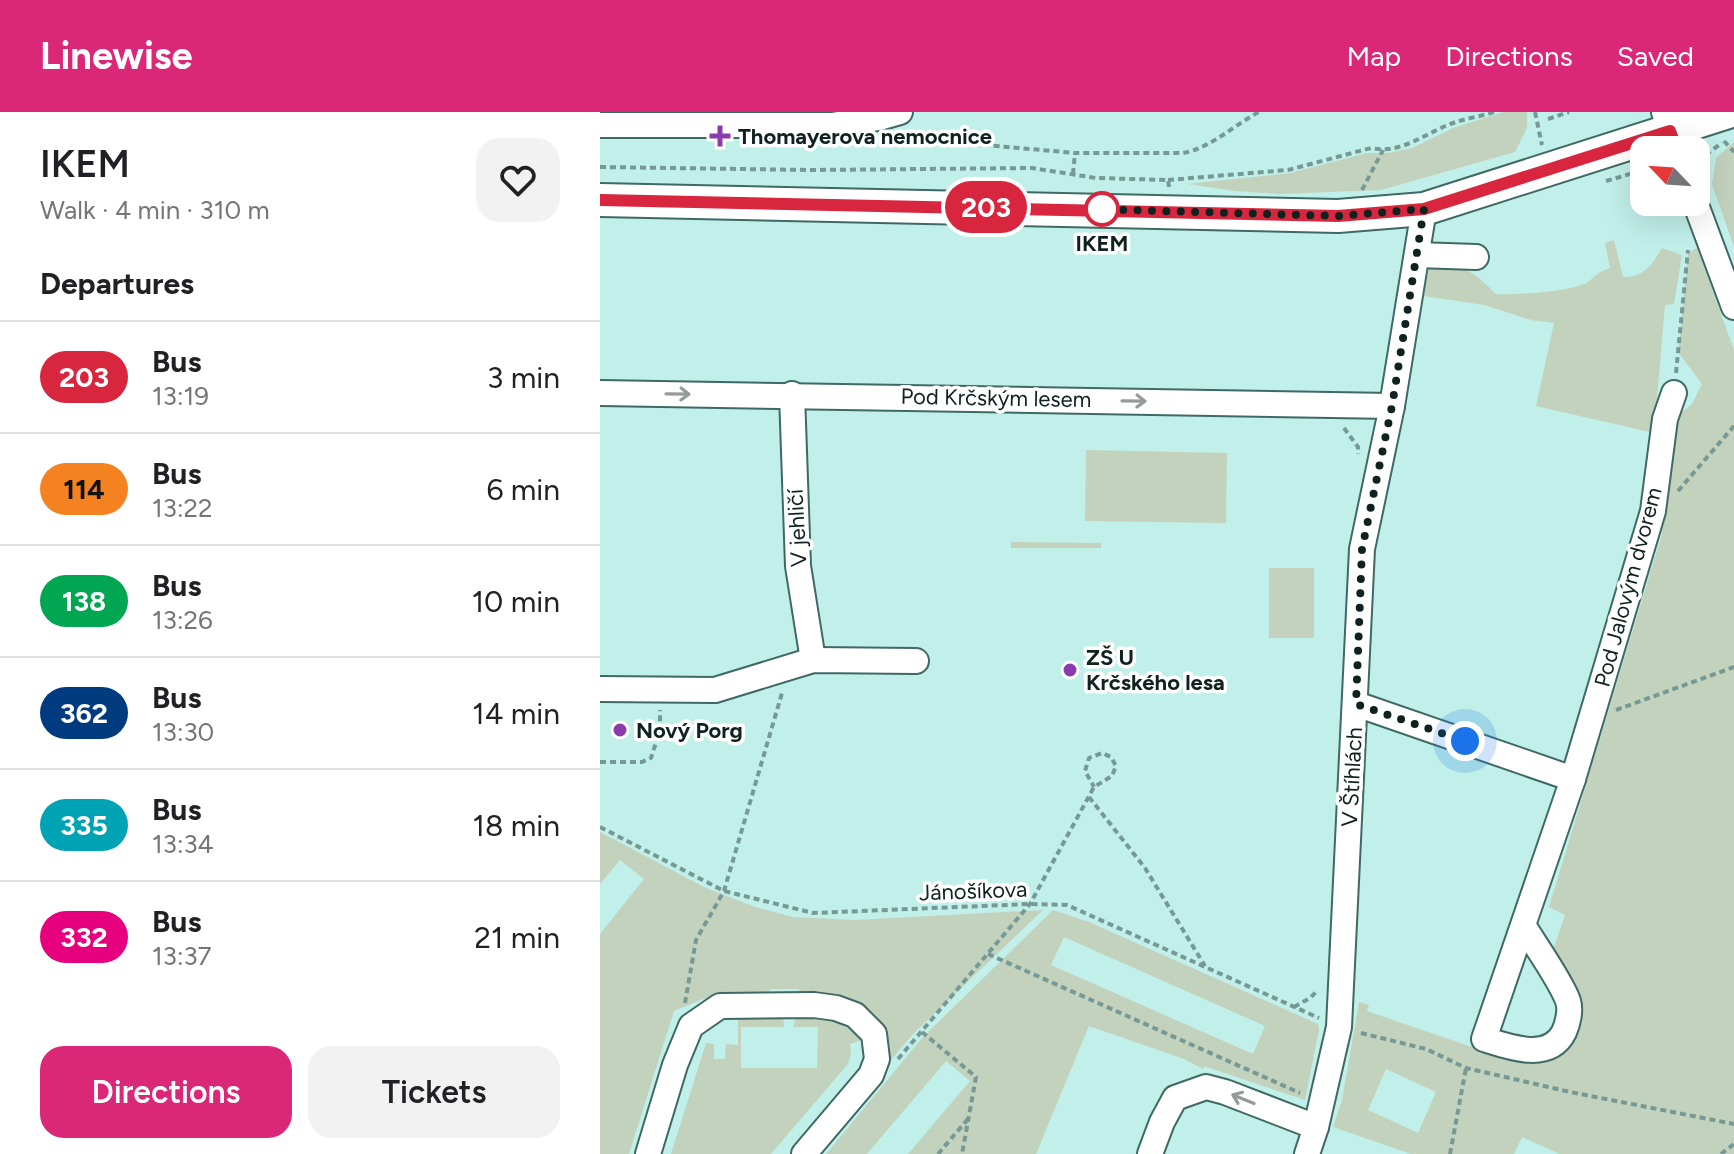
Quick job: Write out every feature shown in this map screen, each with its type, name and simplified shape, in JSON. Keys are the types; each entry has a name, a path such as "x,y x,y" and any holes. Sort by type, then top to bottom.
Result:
{"main road":[{"path":"600,200 1338,216 1424,209 1670,131 1726,127"}],"street":[{"path":"600,125 763,119 832,125 900,112"},
{"name":"V Štíhlách","path":"1307,1154 1344,1028 1362,549 1392,406 1424,209"},
{"path":"1707,216 1734,307"},
{"path":"1417,255 1476,257"},
{"name":"Pod Krčským lesem","path":"600,393 1392,406"},
{"name":"Pod Jalovým dvorem","path":"1523,925 1569,1003 1568,1024 1560,1039 1542,1050 1517,1049 1484,1039 1523,925 1573,779 1653,511 1665,419 1674,393"},
{"name":"V jehličí","path":"792,394 801,664"},
{"path":"600,689 715,690 801,664 850,660 916,661"},
{"path":"1356,704 1573,779"},
{"path":"648,1154 675,1065 691,1026 720,1006 814,1005 836,1008 855,1015 874,1034 877,1059 871,1075 804,1154"},
{"path":"1150,1154 1175,1098 1206,1087 1316,1127"}],"path":[{"path":"887,136 1075,153 1183,153 1200,150 1259,112"},
{"path":"1168,180 1288,170 1371,148 1383,150 1408,145 1454,122 1494,112"},
{"path":"1535,112 1542,147"},
{"path":"1548,119 1569,112"},
{"path":"1726,127 1734,135"},
{"path":"1726,127 1734,152"},
{"path":"1710,150 1726,127"},
{"path":"1360,192 1383,150"},
{"path":"600,167 811,170 1032,168 1073,174 1075,153"},
{"path":"1674,393 1688,253"},
{"path":"1336,423 1350,433 1358,447 1357,460"},
{"path":"1653,511 1683,487 1734,426"},
{"path":"684,1014 696,940 724,891 801,664"},
{"path":"1591,719 1734,667"},
{"path":"600,762 642,762 651,758 660,730 650,690"},
{"path":"871,1075 886,1074 1030,904 1094,787 1112,776 1116,766 1111,757 1102,753 1089,758 1085,771 1094,787"},
{"path":"1089,797 1145,868 1206,967"},
{"name":"Jánošíkova","path":"601,830 724,891 813,913 1067,905 1344,1028 1426,1049 1466,1068 1734,1124"},
{"path":"988,954 1300,1093"},
{"path":"1294,1007 1319,989"},
{"path":"922,1032 976,1077 962,1154"},
{"path":"1450,1154 1466,1068"},
{"path":"938,1154 970,1116"},
{"path":"1721,1154 1734,1144"}],"green space":[{"path":"1504,112 1527,112 1527,128 1515,152 1381,190 1279,194 1188,184 1290,173 1367,153 1412,148 1453,128"},
{"path":"1734,142 1734,247 1712,184 1716,158"},
{"path":"1614,240 1623,277 1642,272 1662,248 1682,255 1674,304 1665,305 1654,433 1536,406 1554,323 1531,320 1484,305 1424,296 1430,263 1467,270 1496,294 1570,288 1588,282 1610,268 1605,243"},
{"path":"1697,248 1734,350 1734,1154 1560,1154 1522,1137 1514,1154 1411,1154 1333,1127 1342,1100 1359,1002 1369,1005 1367,1011 1469,1046 1562,1046 1551,956 1565,915 1549,907 1662,534 1653,511 1669,422 1692,404 1702,384 1678,352 1688,253","holes":["1386,1069 1436,1092 1418,1133 1368,1110"]},
{"path":"1086,450 1227,453 1226,523 1085,521"},
{"path":"1011,542 1101,543 1101,548 1011,548"},
{"path":"1269,568 1314,568 1314,638 1269,638"},
{"path":"600,832 704,887 755,907 793,917 855,920 1043,910 913,1034 879,1074 884,1045 801,994 799,989 770,989 767,995 760,998 703,999 674,1011 629,1154 600,1154 600,934 644,879 620,860 600,884"},
{"path":"1053,910 1089,922 1318,1024 1319,1030 1305,1100 1204,1066 1203,1069 1184,1059 1089,1026 1036,1154 908,1154 970,1081 946,1061 867,1154 826,1154 922,1038","holes":["1064,937 1265,1026 1253,1054 1051,965"]},
{"path":"783,1014 784,1027 741,1027 741,1068 817,1068 818,1027 793,1027 796,1015 842,1019 864,1039 850,1044 848,1064 771,1154 671,1154 706,1043 714,1044 714,1059 725,1059 726,1044 738,1045 738,1015"}],"bus line":[{"name":"203","path":"1654,136 1670,131 1672,136"},
{"name":"203","path":"600,200 1338,216 1424,209 1630,144"}],"place":[{"name":"Thomayerova nemocnice","path":"720,136"},
{"name":"IKEM","path":"1102,209"},
{"name":"ZŠ U Krčského lesa","path":"1070,670"},
{"name":"Nový Porg","path":"620,730"}],"route":[{"path":"1102,209 1091,209 1338,216 1424,209 1392,406 1362,549 1356,704 1465,741"}]}
